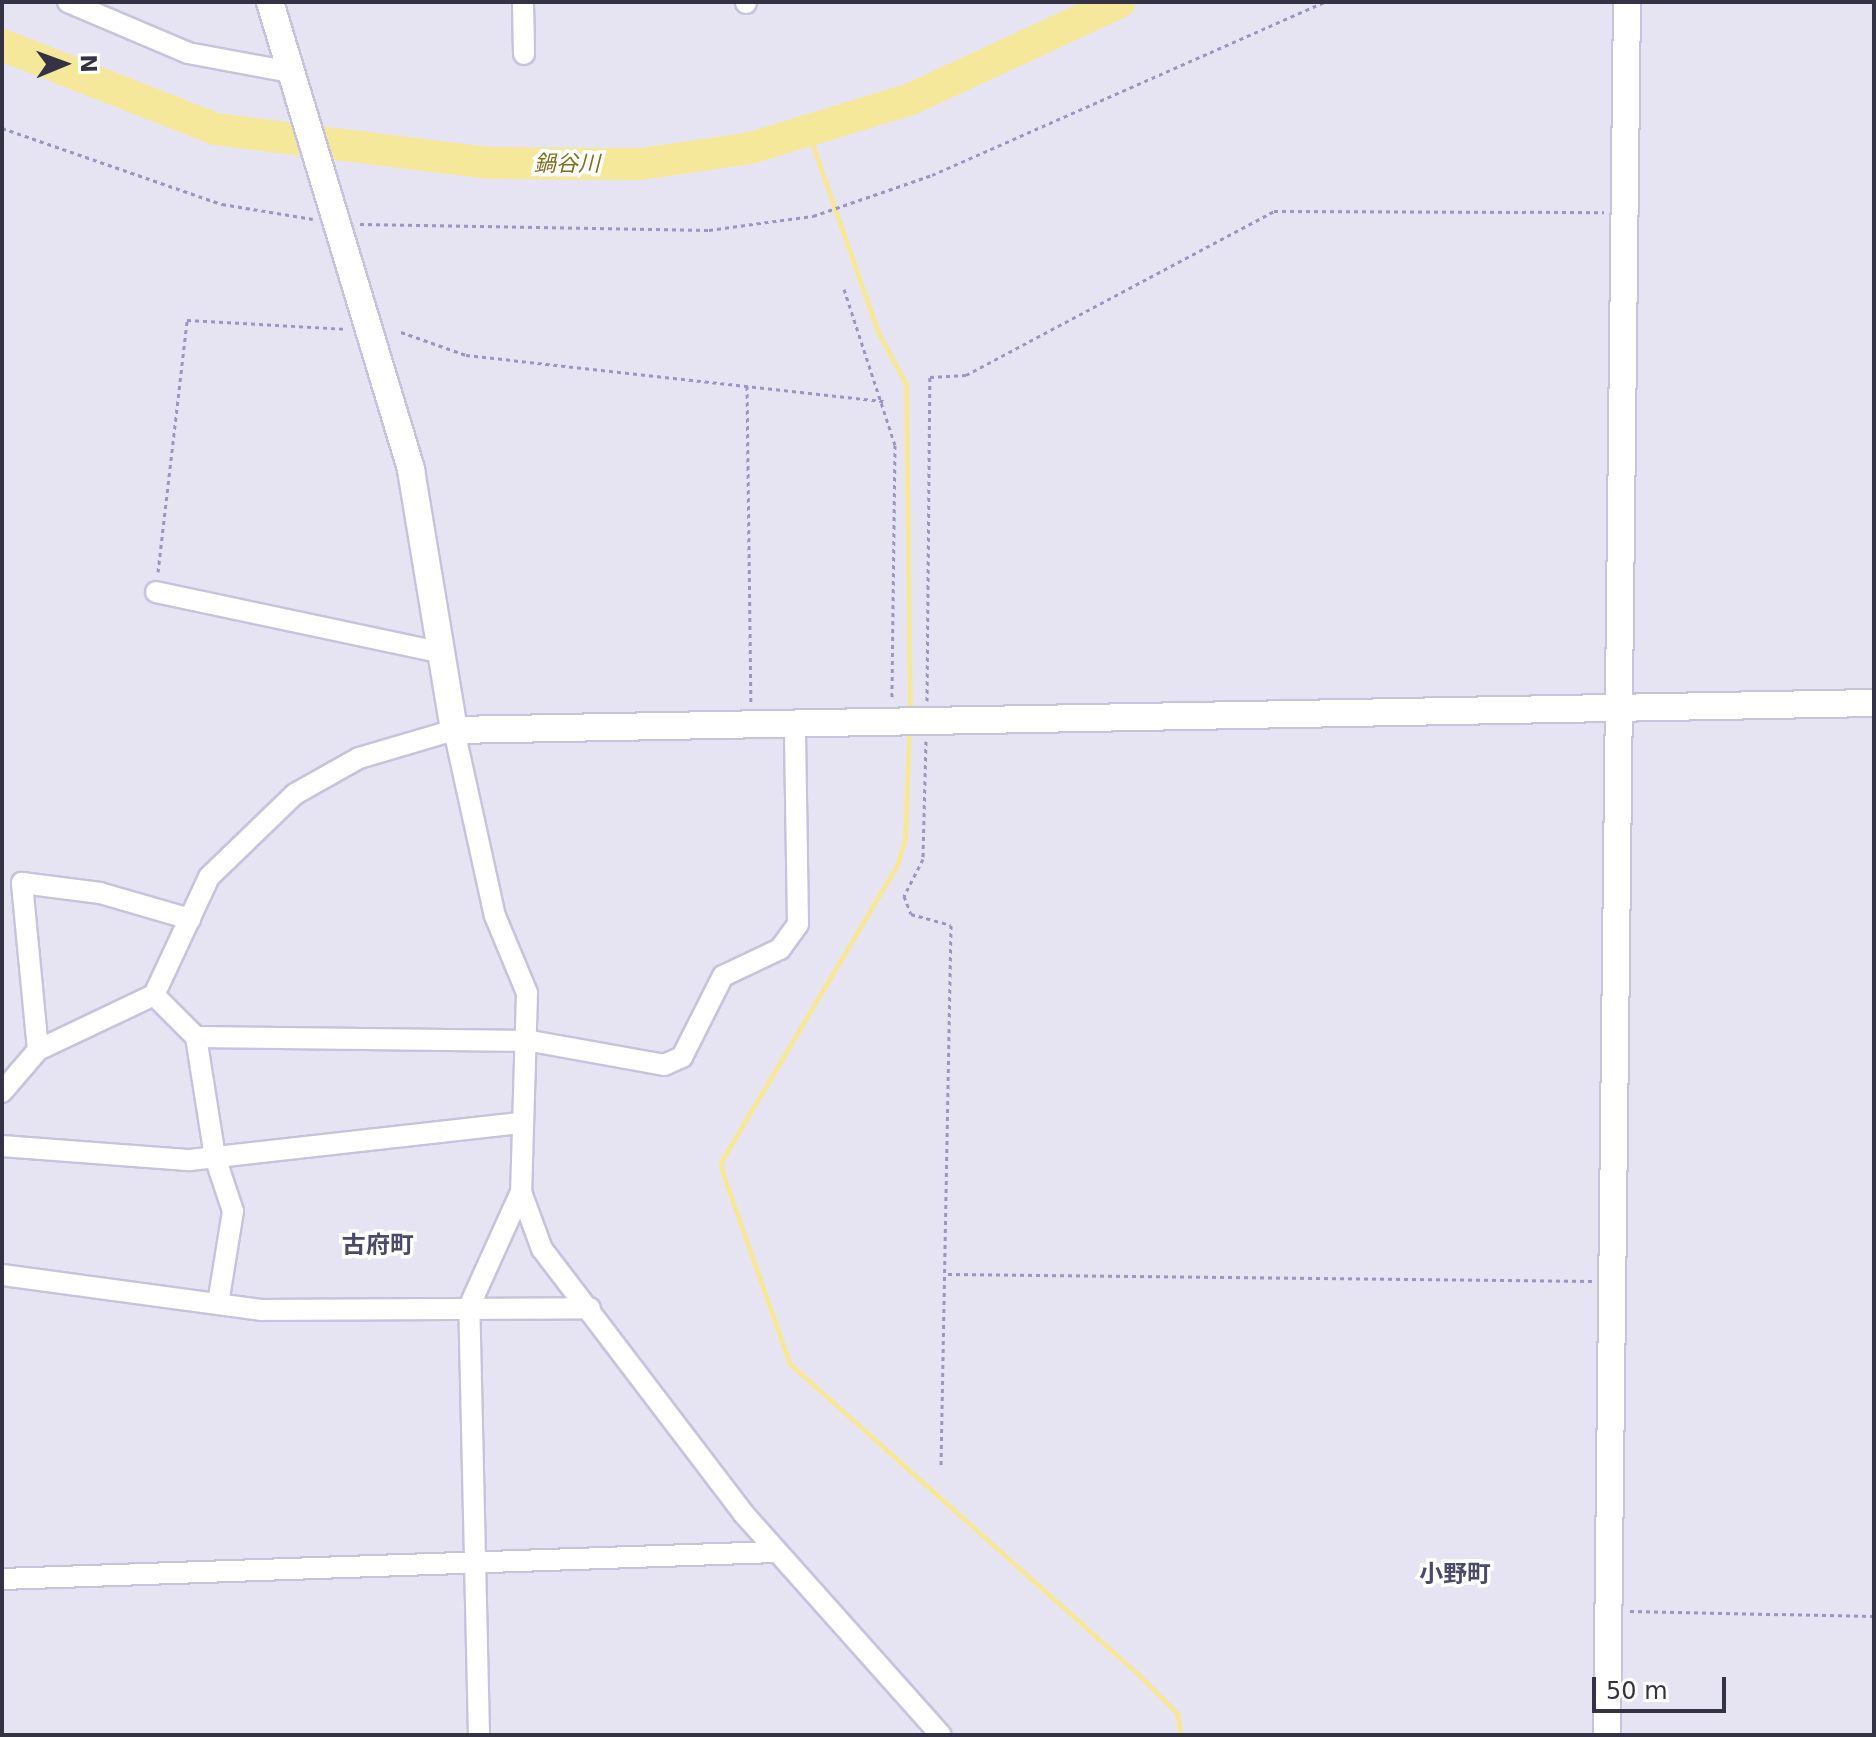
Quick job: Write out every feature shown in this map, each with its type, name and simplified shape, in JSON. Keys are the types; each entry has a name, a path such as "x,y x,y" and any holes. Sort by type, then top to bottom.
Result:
{"street":[{"path":"68,2 188,53 291,72"},
{"path":"270,2 411,470 454,730 495,916 527,993 531,1041 520,1123 521,1192 542,1249 776,1552 935,1733"},
{"path":"523,2 524,54"},
{"path":"1607,1735 1615,1282 1627,2"},
{"path":"156,592 442,653"},
{"path":"2,1092 38,1050 154,995 209,877 295,794 359,758 454,730 1874,703"},
{"path":"196,1037 531,1041 664,1065 682,1057 723,976 780,949 798,924 795,725"},
{"path":"38,1050 22,883 100,893 190,919"},
{"path":"154,995 196,1037 215,1157 233,1211 218,1304"},
{"path":"2,1146 215,1157 520,1123"},
{"path":"479,1735 469,1307 521,1192"},
{"path":"2,1275 218,1304 326,1312 469,1307 590,1308"},
{"path":"2,1579 776,1552"}],"path":[{"path":"2,128 222,204 337,221 709,230 813,216 947,169 1324,2"},
{"path":"941,1466 948,1274 951,925 911,914 904,896 926,835 930,377 966,375 1274,211 1625,213"},
{"path":"844,289 886,401 895,445 892,723"},
{"path":"156,592 187,320 346,329"},
{"path":"401,332 466,355 886,401"},
{"path":"747,386 752,726"},
{"path":"948,1274 1615,1282"},
{"path":"1610,1610 1874,1616"}],"waterway":[{"name":"鍋谷川","path":"2,45 215,129 488,163 641,164 751,148 911,99 1120,2"},
{"path":"808,132 878,332 906,384 910,708"},
{"path":"909,734 905,840 896,867 721,1162 723,1174 790,1364 1140,1676 1177,1713 1181,1735"}],"district":[{"name":"古府町","path":"378,1246"},
{"name":"小野町","path":"1455,1575"}]}
